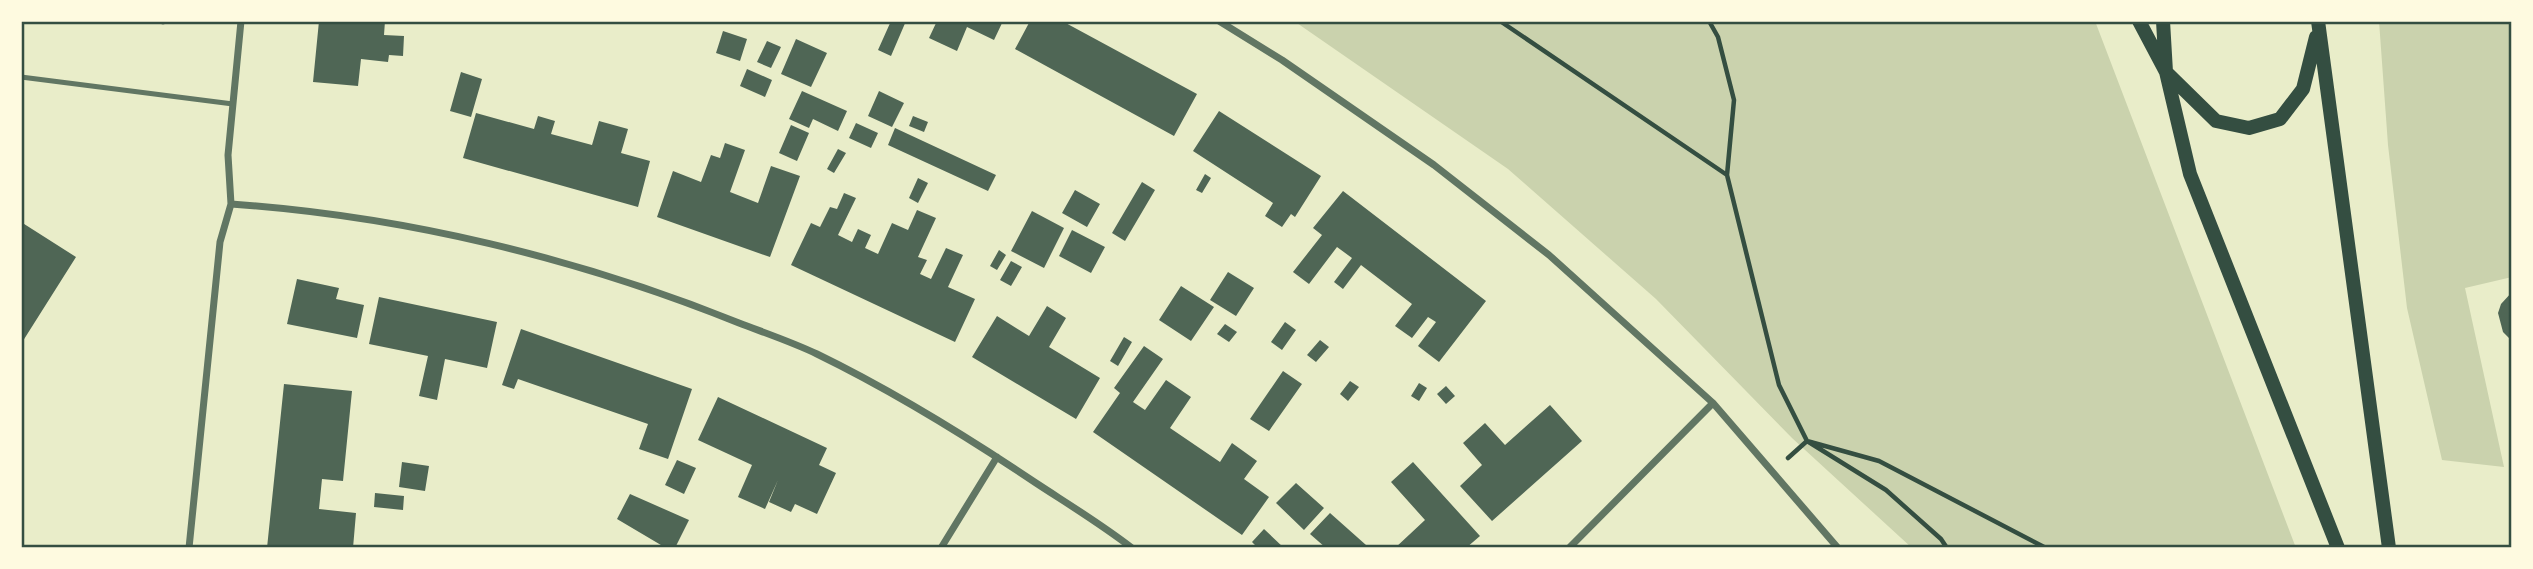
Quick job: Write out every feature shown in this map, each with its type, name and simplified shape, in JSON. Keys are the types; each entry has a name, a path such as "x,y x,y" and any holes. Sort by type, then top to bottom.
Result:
{"main road":[{"path":"2139,21 2166,72 2216,121 2249,128 2280,120 2303,89 2318,24"},
{"path":"2163,21 2166,72 2190,174 2339,548"},
{"path":"2318,24 2389,548"}],"street":[{"path":"189,548 220,242 231,204 228,155 241,21"},
{"path":"1219,21 1282,60 1434,164 1549,255 1713,403 1838,548"},
{"path":"231,204 284,208 442,232 586,270 693,304 816,354 997,457 1132,548"},
{"path":"1569,548 1713,403"},
{"path":"940,548 997,457"}],"lane":[{"path":"21,77 233,104"}],"path":[{"path":"1500,21 1727,175"},
{"path":"1709,21 1718,37 1734,100 1727,175 1779,385 1807,441 1886,490 1941,538 1947,548"},
{"path":"1772,472 1807,441"},
{"path":"1807,441 1879,461 2046,548"}],"green space":[{"path":"1294,21 2095,21 2296,548 1912,548 1792,438 1656,299 1508,169"},
{"path":"2379,21 2512,21 2512,277 2465,288 2504,467 2442,460 2407,308 2388,145"}],"building":[{"path":"319,21 385,21 384,35 404,36 403,56 389,55 388,62 361,59 358,86 313,82"},
{"path":"891,21 906,21 891,56 878,50"},
{"path":"937,21 1003,21 994,40 967,27 957,51 929,38"},
{"path":"1030,21 1062,21 1197,94 1174,136 1015,49"},
{"path":"723,31 747,39 740,61 716,53"},
{"path":"796,39 827,53 811,87 781,74"},
{"path":"767,41 781,47 771,68 757,62"},
{"path":"747,69 772,80 765,97 740,86"},
{"path":"461,72 482,79 471,117 450,111"},
{"path":"802,91 847,111 838,131 813,119 809,128 789,119"},
{"path":"879,91 904,103 892,127 868,116"},
{"path":"1219,111 1321,176 1295,217 1291,214 1282,227 1265,216 1273,203 1193,151"},
{"path":"476,113 534,129 538,116 555,121 551,134 592,145 599,121 628,129 621,153 650,161 638,207 463,158"},
{"path":"913,116 928,122 924,132 909,126"},
{"path":"856,123 878,133 871,148 849,138"},
{"path":"791,125 809,133 797,161 779,153"},
{"path":"895,128 996,175 988,191 888,145"},
{"path":"725,143 745,150 730,192 758,203 771,166 800,176 770,257 657,217 673,171 701,182 711,155 720,158"},
{"path":"838,149 846,153 834,173 827,169"},
{"path":"1205,174 1211,178 1202,193 1196,190"},
{"path":"918,178 928,183 918,203 909,198"},
{"path":"1142,182 1155,190 1125,241 1112,233"},
{"path":"1075,190 1100,204 1087,227 1062,213"},
{"path":"1343,191 1486,301 1439,362 1418,346 1436,322 1428,317 1412,338 1395,326 1412,304 1361,265 1343,289 1334,282 1352,258 1337,247 1309,284 1293,272 1322,235 1313,228"},
{"path":"844,193 856,198 838,235 852,242 858,229 871,235 865,248 878,254 892,223 908,230 917,210 936,218 918,257 927,260 920,274 931,279 946,248 963,255 948,287 975,299 955,342 791,265 811,223 820,227 830,207 837,209"},
{"path":"1032,211 1064,228 1044,268 1011,251"},
{"path":"21,222 76,257 21,344"},
{"path":"1072,230 1105,247 1091,273 1059,256"},
{"path":"999,250 1006,255 997,270 990,266"},
{"path":"1011,261 1022,267 1011,286 1000,280"},
{"path":"1228,272 1254,288 1236,316 1210,300"},
{"path":"297,279 339,288 336,299 364,305 357,338 287,324"},
{"path":"1181,286 1214,307 1191,341 1159,320"},
{"path":"2512,292 2512,341 2503,332 2498,313 2501,304"},
{"path":"379,297 497,322 487,368 445,359 437,400 419,396 428,356 369,344"},
{"path":"1047,306 1066,318 1049,347 1100,378 1076,419 972,357 997,316 1029,336"},
{"path":"1285,322 1296,330 1282,350 1271,342"},
{"path":"1225,324 1237,332 1229,342 1217,334"},
{"path":"521,329 692,389 668,459 639,449 648,424 518,379 514,389 502,385"},
{"path":"1124,337 1132,342 1118,366 1110,361"},
{"path":"1320,340 1329,347 1316,362 1307,355"},
{"path":"1144,346 1163,359 1133,402 1145,410 1166,380 1191,397 1170,428 1220,462 1232,443 1257,461 1244,479 1269,497 1242,535 1093,432 1120,393 1114,388"},
{"path":"1283,371 1302,384 1269,431 1250,419"},
{"path":"1350,381 1359,387 1348,401 1340,394"},
{"path":"1419,383 1427,388 1419,401 1411,396"},
{"path":"284,384 352,391 343,481 322,479 319,509 356,513 353,548 267,548"},
{"path":"1446,386 1455,396 1446,404 1437,394"},
{"path":"718,397 827,448 819,465 836,473 817,514 795,504 791,512 769,502 778,480 765,509 738,497 752,465 698,440"},
{"path":"1550,405 1582,441 1492,521 1460,486 1482,465 1463,443 1485,423 1505,445"},
{"path":"677,460 696,468 684,494 665,485"},
{"path":"402,462 429,466 425,491 399,487"},
{"path":"1413,462 1480,536 1466,548 1395,548 1425,520 1391,482"},
{"path":"1296,483 1324,508 1304,530 1276,503"},
{"path":"375,493 404,496 403,510 374,507"},
{"path":"630,494 689,520 675,548 666,548 617,519"},
{"path":"1330,513 1366,545 1363,548 1326,548 1310,534"},
{"path":"1264,529 1284,548 1258,548 1252,542"}]}
